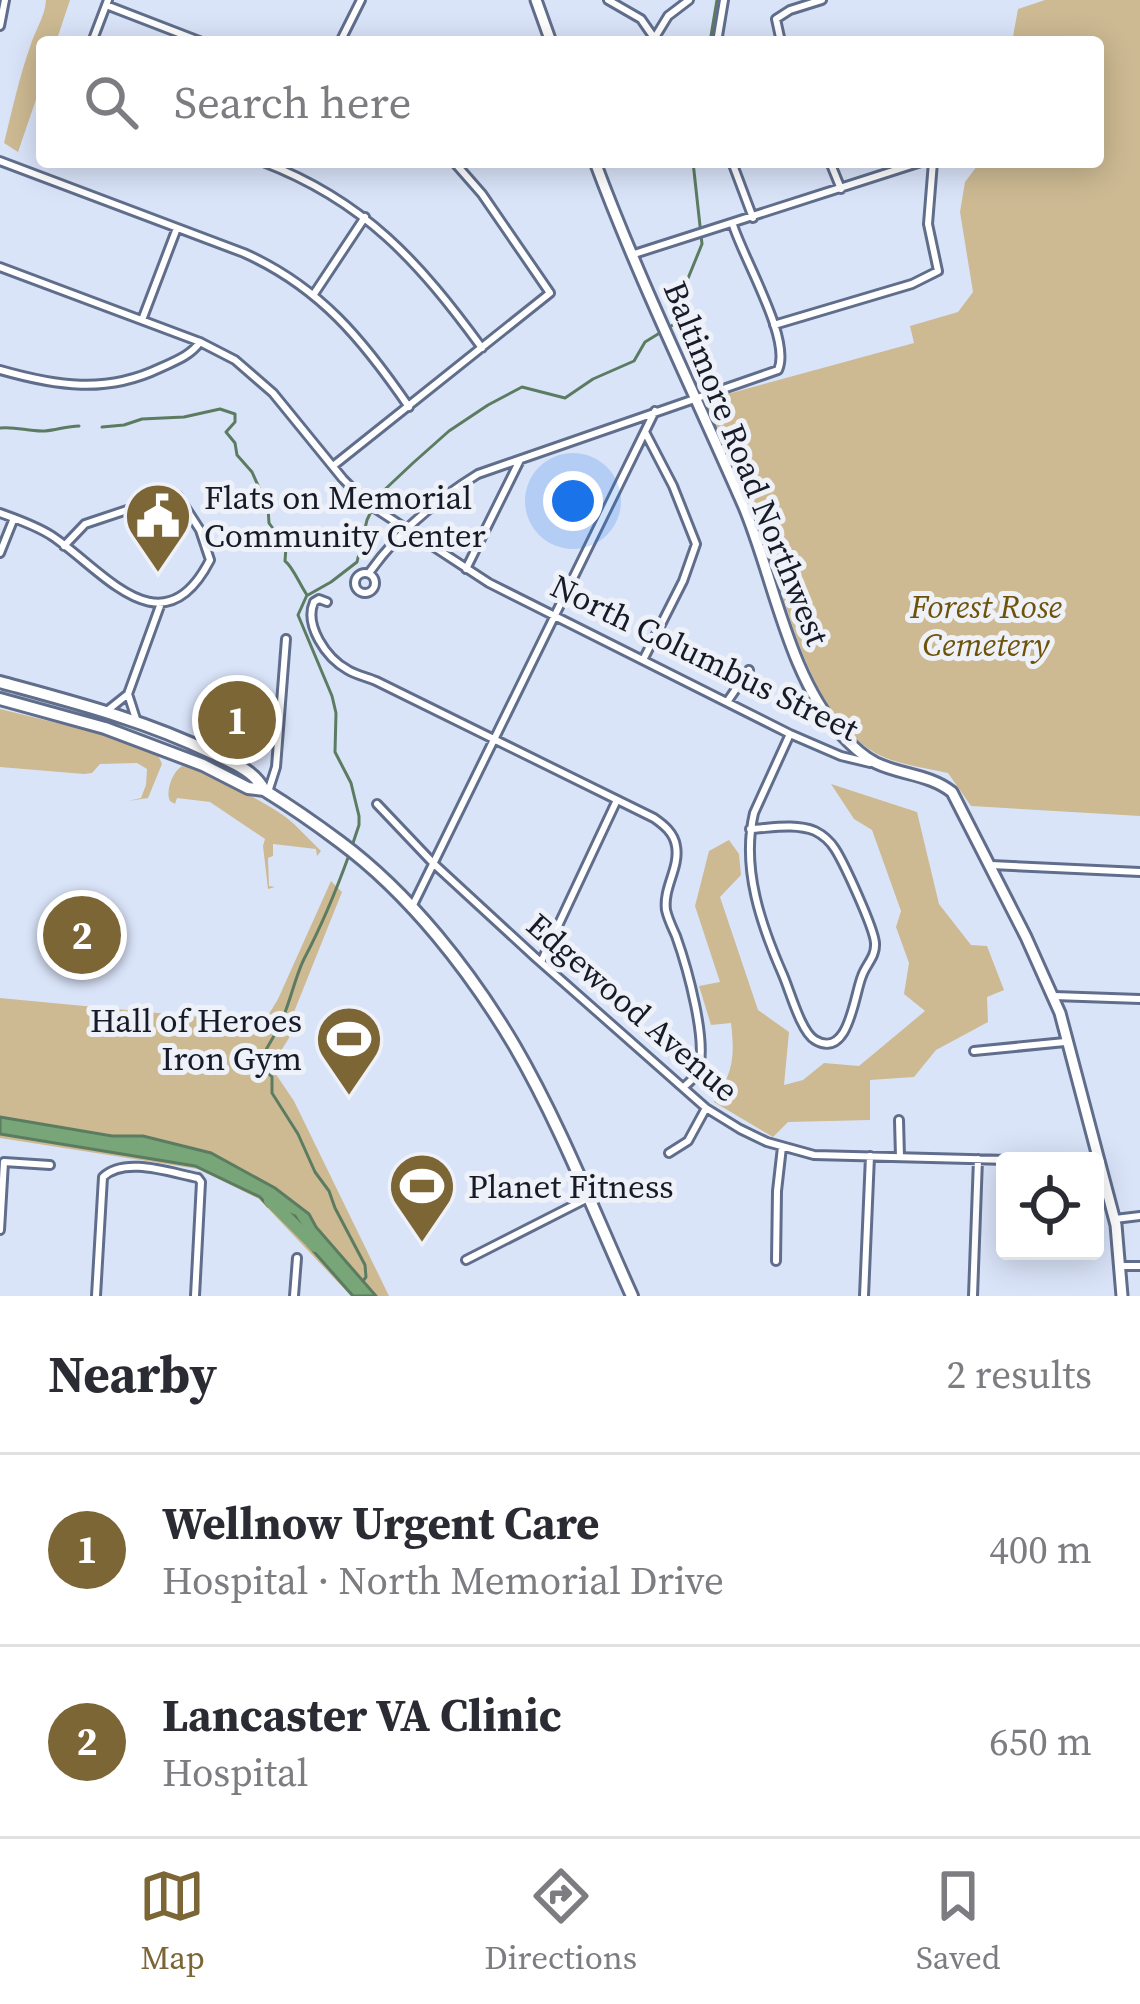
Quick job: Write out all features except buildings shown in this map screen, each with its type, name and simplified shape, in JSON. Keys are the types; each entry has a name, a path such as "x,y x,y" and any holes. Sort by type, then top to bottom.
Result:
{"main road":[{"path":"536,0 549,36"},
{"name":"Baltimore Road Northwest","path":"597,168 631,255 745,509 791,643 832,724 879,765"},
{"path":"0,682 138,721 236,765 366,864 472,981 512,1042 632,1296"},
{"path":"0,701 105,728 203,765 248,788 266,791"},
{"name":"North Columbus Street","path":"879,765 936,781 952,791 1054,996 1096,1152"},
{"name":"North Columbus Street","path":"1104,1183 1122,1265 1122,1296"}],"street":[{"path":"0,26 5,0"},
{"path":"343,36 361,0"},
{"path":"608,0 641,19 652,36"},
{"path":"657,36 668,16 689,0"},
{"path":"718,36 724,0"},
{"path":"780,36 776,20 822,0"},
{"path":"94,36 107,3 187,36"},
{"path":"0,160 262,261 314,294 343,321 409,407"},
{"path":"42,177 45,168"},
{"path":"278,168 329,193 365,218 410,258 482,348"},
{"path":"290,173 292,168"},
{"path":"332,466 550,293 459,168"},
{"path":"734,168 753,218"},
{"path":"832,168 841,189"},
{"path":"631,255 904,168"},
{"path":"774,325 912,284 938,271 928,224 933,168"},
{"path":"314,294 365,218"},
{"path":"369,573 406,529 478,474 770,374 781,366 774,325 733,225"},
{"path":"142,320 177,227"},
{"name":"North Columbus Street","path":"0,267 200,342 235,360 259,378 372,507 466,569 790,734 842,756 879,765"},
{"path":"0,370 64,385 110,385 160,368 187,355 200,342"},
{"path":"411,909 655,411"},
{"path":"643,660 696,544 645,431"},
{"path":"466,569 520,460"},
{"path":"0,513 49,534 118,590 129,596 161,603 178,598 210,560 200,530 178,496 172,495 85,524 64,546"},
{"path":"0,553 14,518"},
{"path":"327,602 317,599 309,616 332,659 351,673 617,800 662,824 674,839 677,848 665,907 686,974 700,1052 696,1075 684,1087"},
{"path":"138,721 128,694 161,603"},
{"path":"266,791 276,767 286,639"},
{"path":"727,702 749,670"},
{"path":"106,711 128,694"},
{"path":"750,830 802,828 820,833 838,855 874,936 875,951 861,977 848,1026 830,1044 816,1041 804,1028 754,891 750,830 790,734"},
{"path":"542,962 617,800"},
{"name":"Edgewood Avenue","path":"377,804 434,864 542,962 706,1108 740,1130 814,1155 996,1160"},
{"path":"991,865 1140,872"},
{"path":"1054,996 1140,999"},
{"path":"974,1051 1070,1042"},
{"path":"669,1153 688,1142 706,1108"},
{"path":"899,1120 900,1157"},
{"path":"776,1261 782,1147"},
{"path":"864,1296 870,1156"},
{"path":"974,1296 978,1159"},
{"path":"0,1230 2,1162 50,1165"},
{"path":"96,1296 103,1177 111,1169 125,1167 201,1182 195,1296"},
{"path":"466,1260 588,1198"},
{"path":"1114,1219 1140,1216"},
{"path":"294,1296 297,1258"},
{"path":"1122,1265 1140,1266"}],"green space":[{"path":"46,0 70,0 58,36 36,36 36,100 18,152 4,143 22,71"},
{"name":"Forest Rose Cemetery","path":"1045,0 1140,0 1140,816 971,806 948,773 887,758 848,731 831,710 805,660 760,535 702,401 914,343 910,326 958,312 973,292 960,212 965,182 976,168 1104,168 1104,36 1013,36 1018,9"},
{"path":"0,709 98,733 158,755 162,764 148,798 128,801 141,798 146,785 147,769 137,763 100,764 84,774 0,767"},
{"path":"182,766 273,809 321,851 317,856 316,849 273,844 273,856 268,858 269,886 275,887 268,889 265,839 210,802 170,801 171,782"},
{"path":"831,784 917,812 939,904 971,945 987,946 1004,990 987,997 988,1022 936,1050 914,1077 870,1080 870,1120 788,1122 773,1137 714,1102 729,1073 733,1046 731,1023 711,1025 699,986 720,982 695,906 709,851 729,840 739,854 741,875 720,897 758,1010 789,1032 784,1085 803,1080 824,1063 859,1066 925,1011 904,994 909,963 896,927 901,911 872,830 854,819"},
{"path":"331,881 342,892 290,1022 289,1038 271,1067 294,1101 389,1296 351,1296 259,1199 198,1169 0,1138 0,998 221,1019 238,1029 260,1029"}],"shaded area":[{"path":"0,1117 112,1136 143,1136 211,1153 275,1188 309,1214 376,1296 353,1296 308,1245 295,1216 195,1166 0,1134"}],"waterway":[{"path":"711,36 717,0"},
{"path":"308,595 357,562 367,520 379,495 449,431 522,387 565,398 634,361 645,342 676,323 680,298 702,244 694,168"},
{"path":"102,427 220,409 235,414 226,432 252,472 268,508 269,523 286,547 285,561 307,595 298,615 336,713 335,752 351,783 359,816 352,846"},
{"path":"0,428 45,431 79,426"},
{"path":"349,855 260,1064 272,1077 272,1093 365,1265 363,1281"},
{"path":"270,1201 315,1246"}],"place":[{"name":"Flats on Memorial Community Center","path":"158,575"},
{"name":"Wellnow Urgent Care","path":"237,720"},
{"name":"Lancaster VA Clinic","path":"82,935"},
{"name":"Hall of Heroes Iron Gym","path":"349,1098"},
{"name":"Planet Fitness","path":"422,1245"}]}
